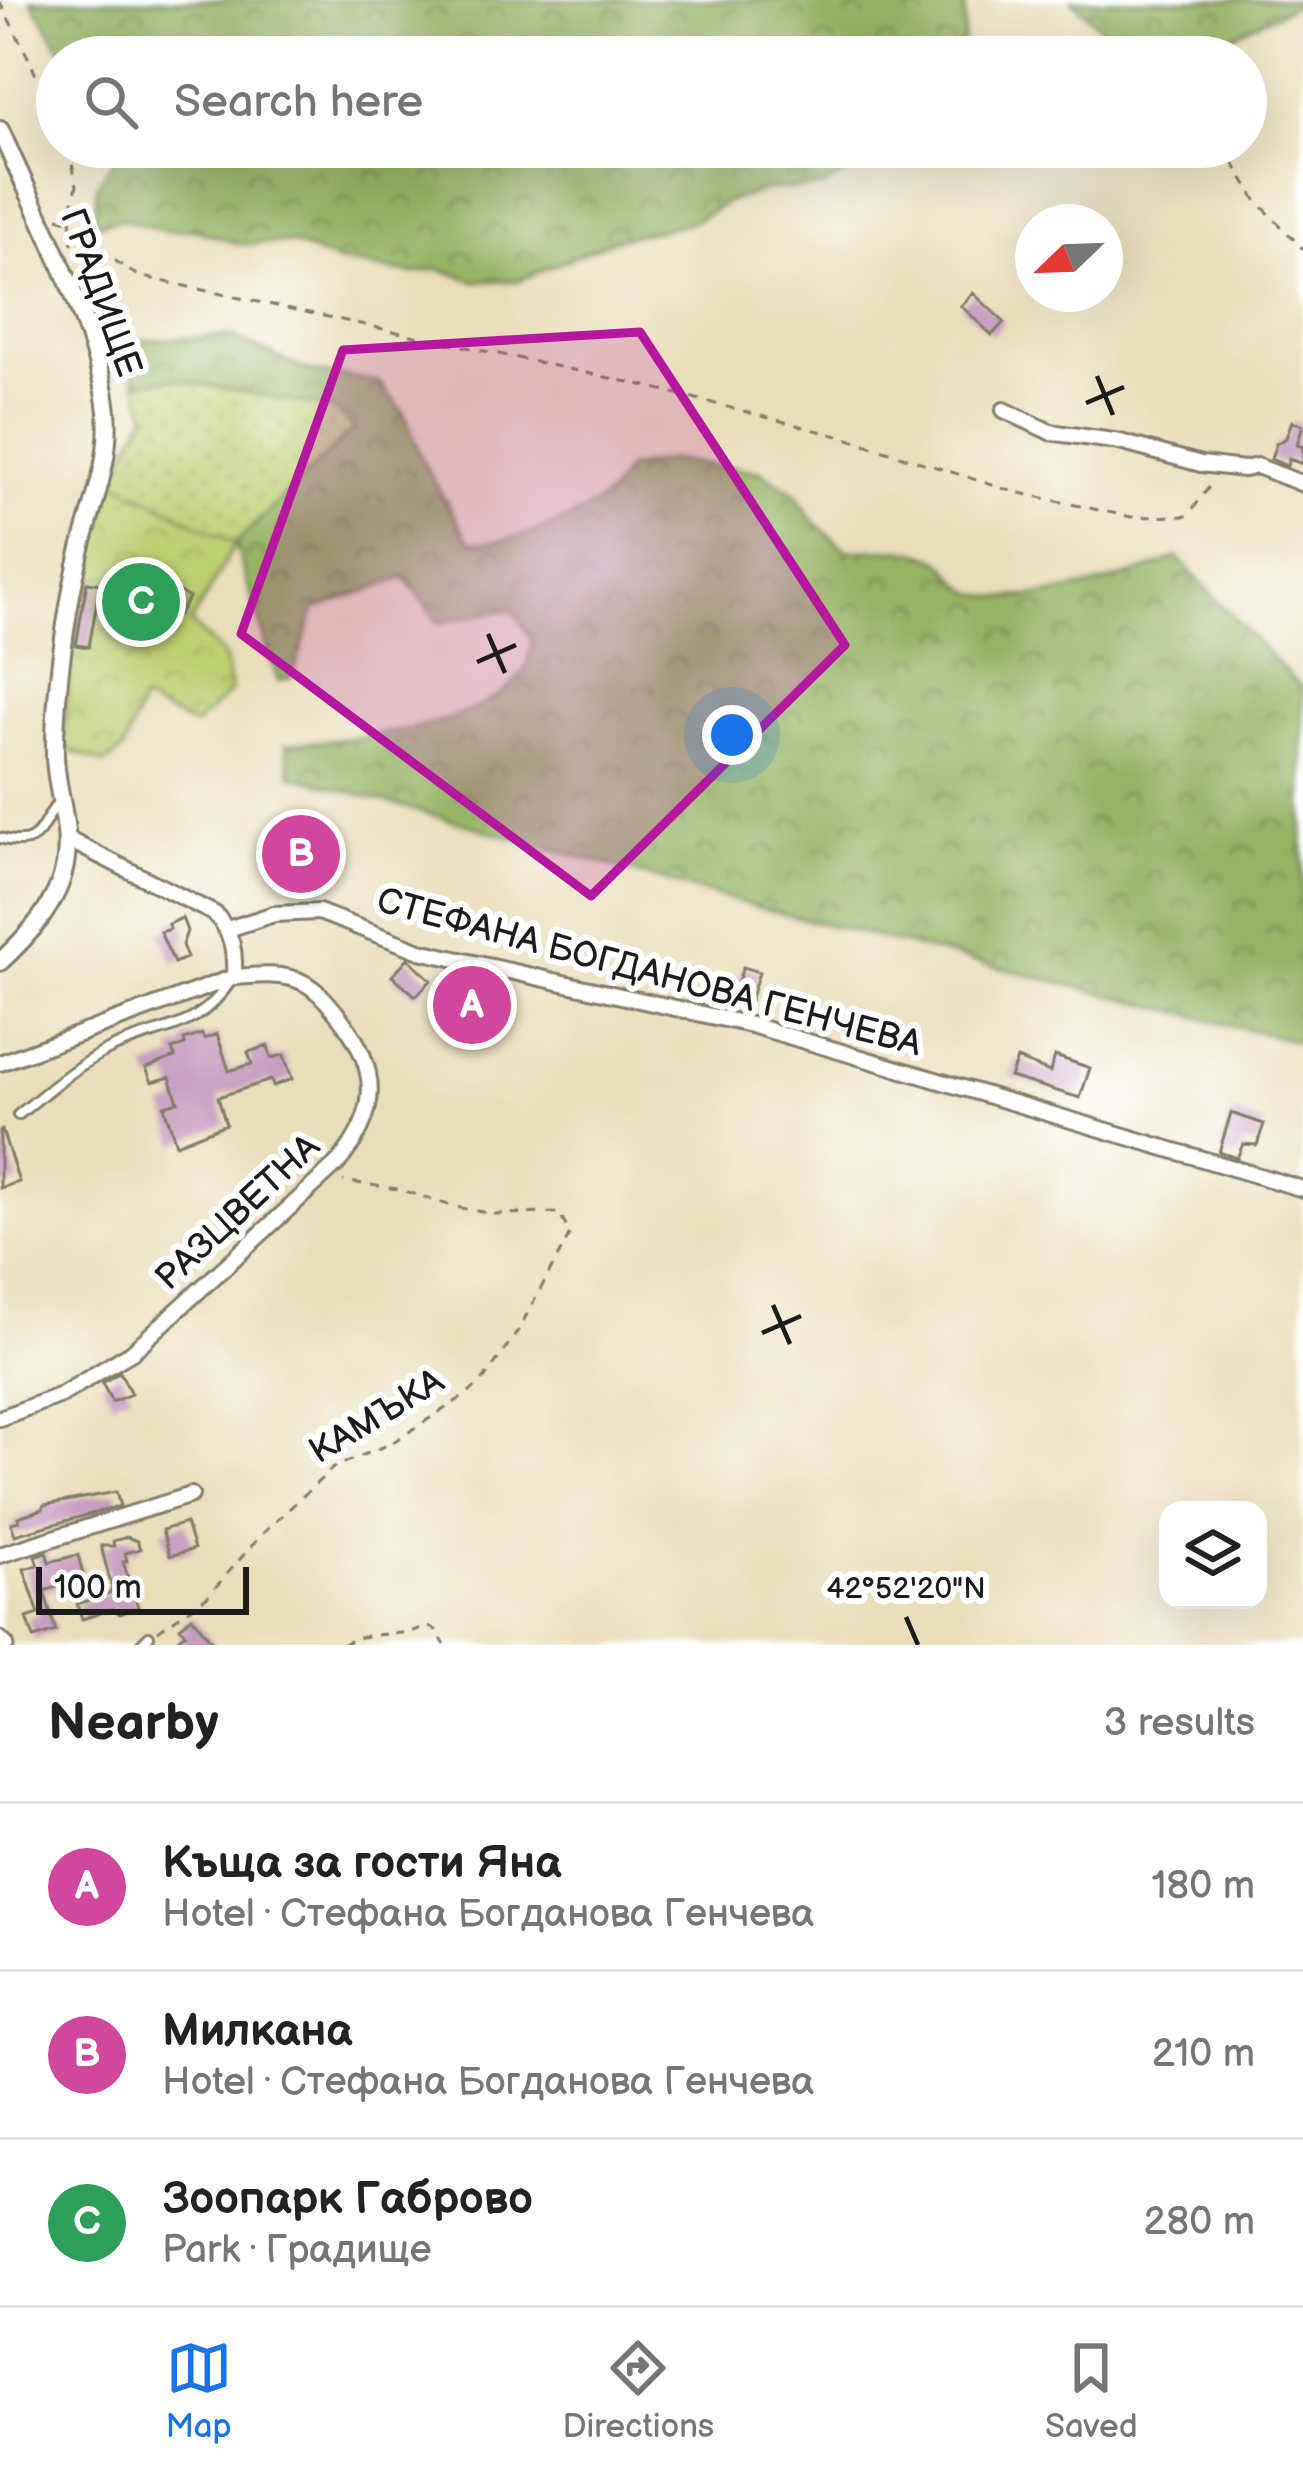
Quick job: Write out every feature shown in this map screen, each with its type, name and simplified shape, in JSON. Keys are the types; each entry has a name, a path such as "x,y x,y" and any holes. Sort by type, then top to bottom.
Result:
{"street":[{"name":"ГРАДИЩЕ","path":"0,130 84,331 107,412 107,440 69,614 55,757 67,839 61,883 23,940 0,962"},
{"path":"1004,410 1050,432 1120,442 1220,466 1257,466 1303,484"},
{"path":"0,1063 234,977 234,945 228,928 215,914 67,839"},
{"name":"СТЕФАНА БОГДАНОВА ГЕНЧЕВА","path":"228,928 274,914 320,912 420,951 752,1025 1303,1190"},
{"name":"РАЗЦВЕТНА","path":"0,1418 61,1395 132,1352 354,1144 370,1102 370,1072 360,1044 320,993 295,978 234,977"},
{"path":"0,1556 191,1495"}],"lane":[{"path":"0,838 24,843 34,838 61,800"},
{"path":"18,1115 68,1073 111,1048 195,1020 218,1001 234,977"},
{"path":"140,1645 149,1636"}],"path":[{"path":"0,2 36,73"},
{"path":"72,256 70,210 77,185 73,168"},
{"path":"1237,168 1256,200 1303,249"},
{"path":"36,213 90,231 122,270 143,278 647,386 846,438 1011,490 1131,517 1188,516 1205,489 1228,468 1220,466"},
{"name":"КАМЪКА","path":"149,1636 175,1623 208,1596 261,1535 334,1467 390,1444 469,1393 506,1352 570,1234 559,1213 494,1214 398,1189 324,1177"},
{"path":"342,1645 357,1636 393,1637 427,1626 436,1630 445,1645"}],"highlighted area":[{"path":"640,332 845,645 591,896 241,634 343,350"}],"green space":[{"path":"31,0 965,0 964,36 53,36"},
{"path":"1072,0 1303,0 1232,36 1109,36"},
{"path":"108,168 854,168 824,187 765,190 727,202 693,222 615,239 518,281 475,281 438,269 412,274 339,262 290,243 238,244 194,229 165,231 122,219 94,224 97,185"},
{"path":"231,336 309,371 379,382 404,413 421,458 469,541 501,540 558,523 604,498 628,468 669,460 760,471 794,492 814,522 846,550 906,550 928,555 943,562 966,588 990,596 1075,589 1177,557 1303,686 1303,1043 756,907 291,775 286,744 416,728 481,705 507,689 525,669 532,642 513,609 438,622 405,577 315,609 292,677 278,681 235,544 354,429 334,409 175,379 136,382 125,341"},
{"path":"175,379 335,409 354,429 235,544 111,479 147,414 136,382"},
{"path":"111,479 235,544 191,623 224,656 231,691 194,726 142,701 123,750 105,764 62,747 86,562"}],"building":[{"path":"973,293 1004,322 992,335 961,306"},
{"path":"1292,421 1303,425 1297,445 1303,447 1303,464 1289,459 1287,466 1271,459"},
{"path":"156,577 189,598 178,615 168,609 174,598 151,587"},
{"path":"87,582 100,584 89,647 76,645"},
{"path":"290,827 323,850 308,872 275,849"},
{"path":"182,918 187,958 174,963 160,932"},
{"path":"408,958 431,980 416,996 392,976"},
{"path":"743,967 759,972 750,1001 737,997 735,991"},
{"path":"462,975 495,984 480,1034 451,1026"},
{"path":"202,1034 204,1039 217,1034 229,1071 252,1064 248,1052 268,1046 271,1058 284,1055 292,1079 273,1086 271,1080 218,1097 226,1124 176,1144 164,1106 178,1102 170,1077 152,1082 146,1068 175,1057 172,1049"},
{"path":"1055,1056 1090,1068 1080,1098 1010,1077 1017,1059 1050,1072"},
{"path":"1231,1113 1264,1124 1257,1145 1243,1144 1237,1158 1219,1152"},
{"path":"0,1131 19,1182 0,1188"},
{"path":"120,1372 131,1394 112,1402 102,1383"},
{"path":"116,1492 120,1506 15,1535 11,1523 44,1505"},
{"path":"186,1523 194,1549 170,1556 162,1530"},
{"path":"127,1537 137,1541 140,1549 125,1553 127,1561 123,1562 138,1607 82,1619 77,1604 110,1593 112,1588 101,1546 114,1546 113,1541"},
{"path":"46,1552 49,1562 78,1555 84,1578 44,1591 56,1631 34,1638 27,1618 39,1614 24,1569 38,1565 35,1556"},
{"path":"192,1617 215,1645 184,1645 180,1627"}],"place":[{"name":"Зоопарк Габрово","path":"141,602"},
{"name":"Милкана","path":"301,854"},
{"name":"Къща за гости Яна","path":"472,1005"}]}
